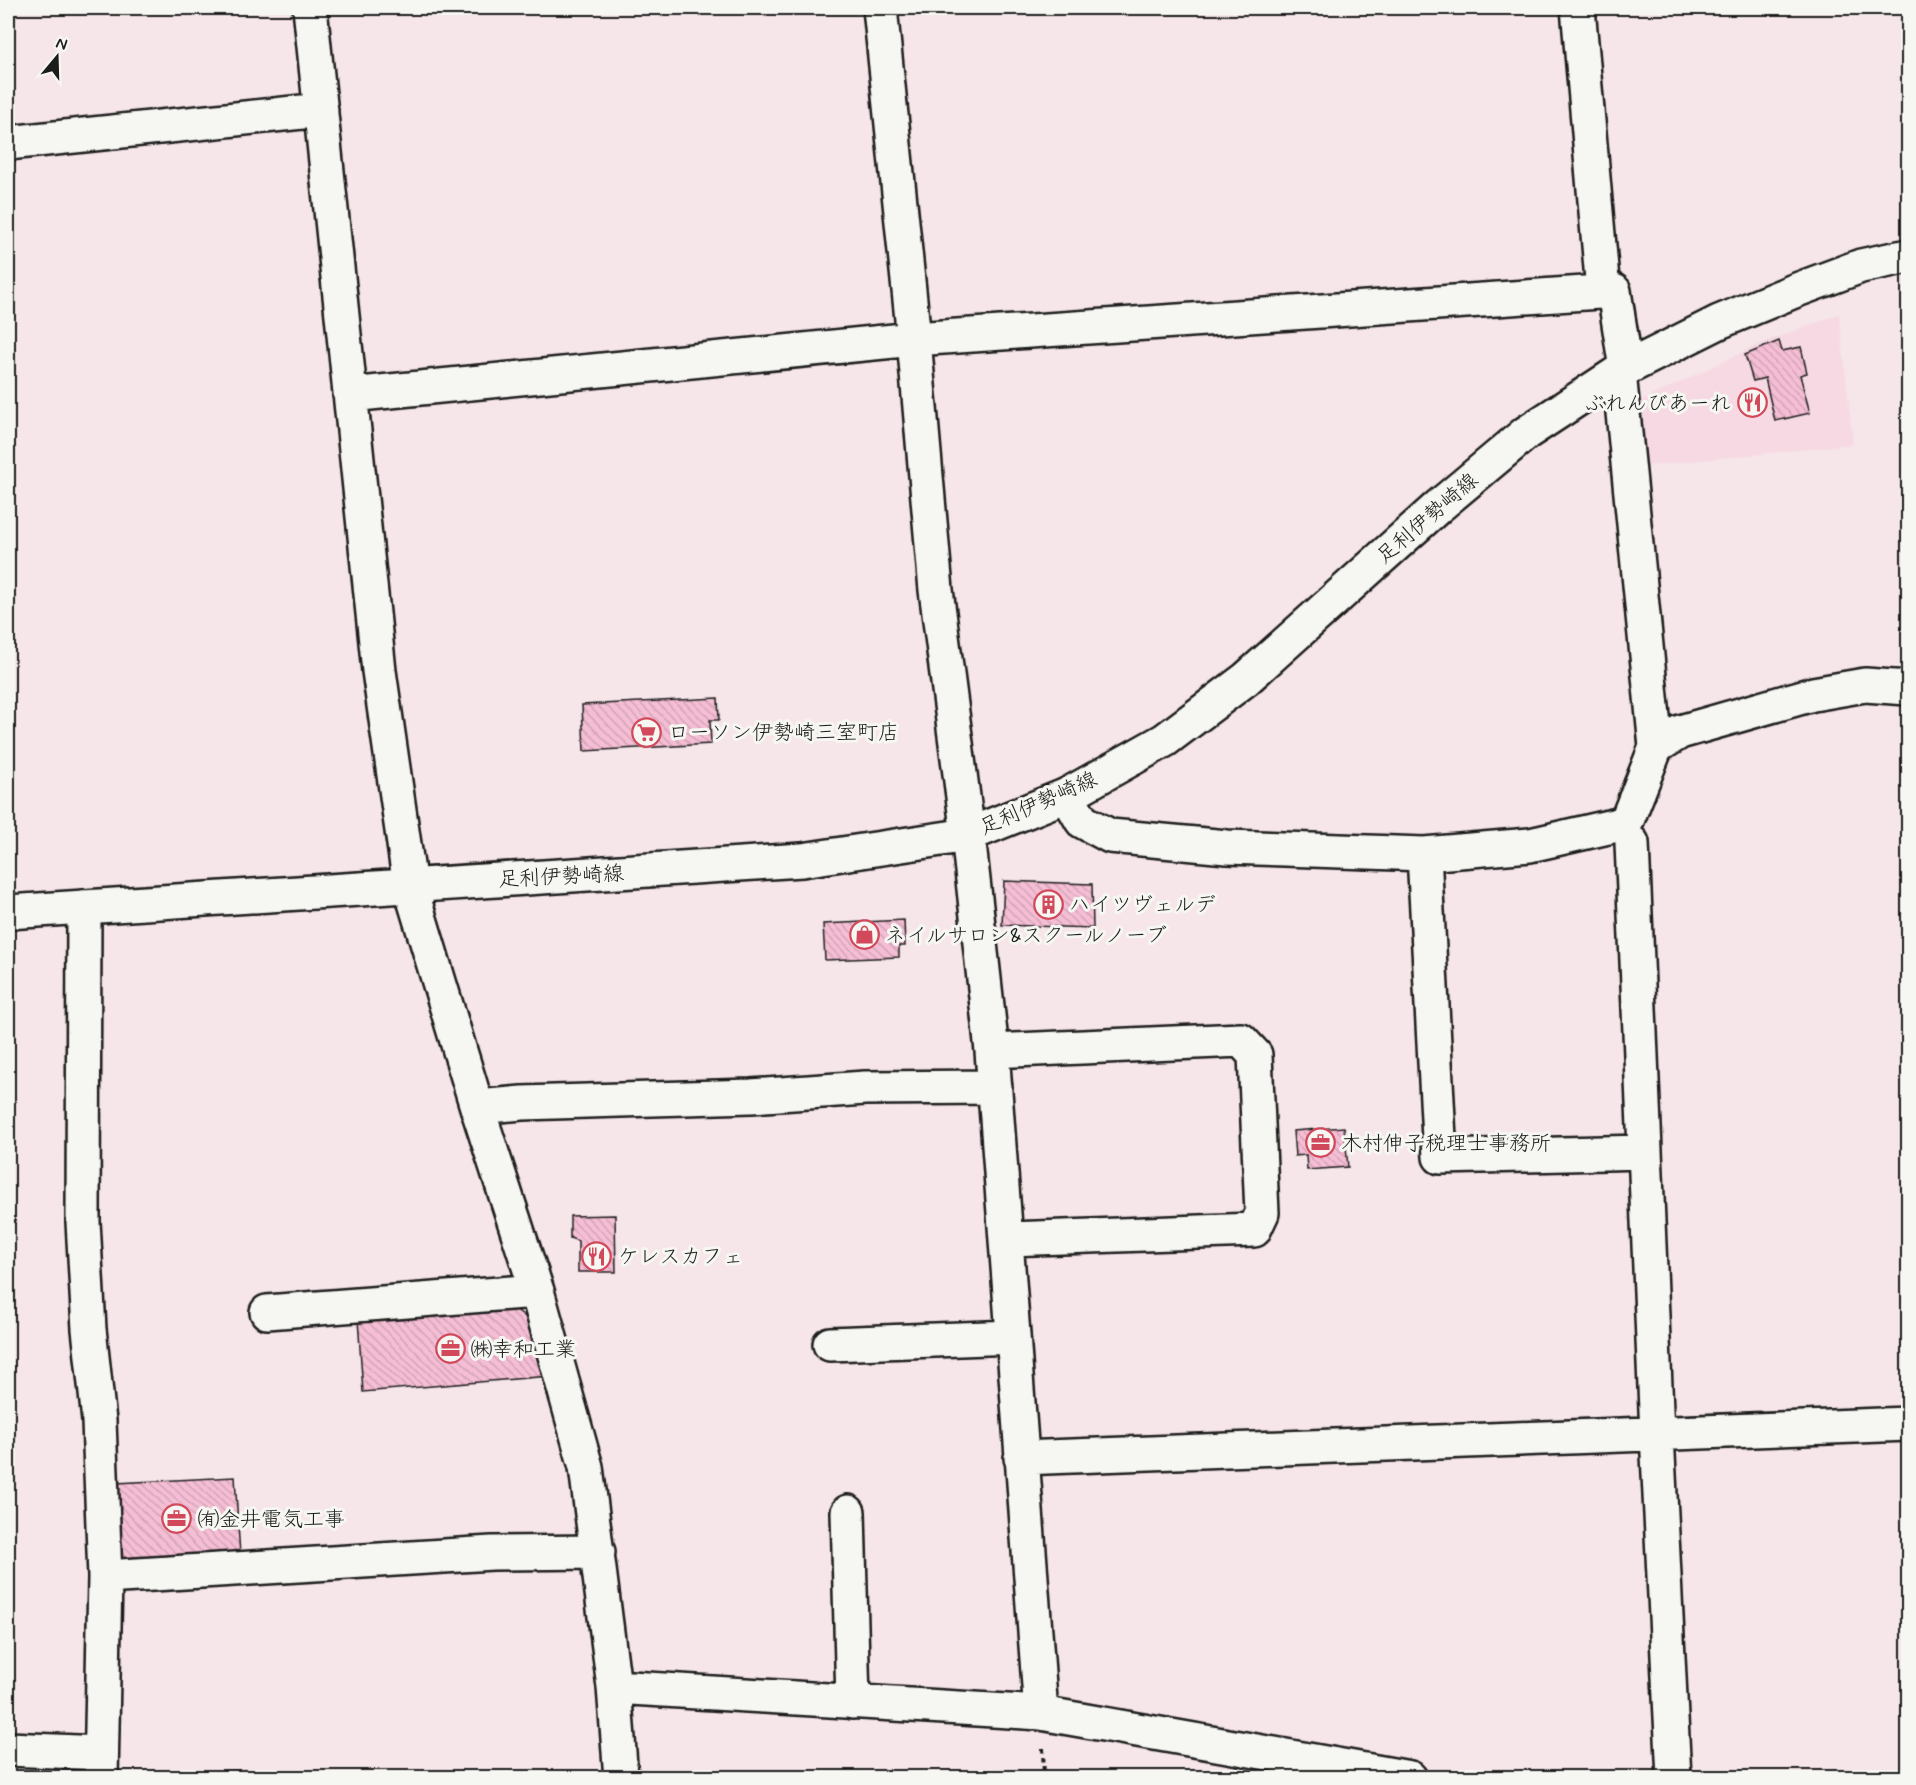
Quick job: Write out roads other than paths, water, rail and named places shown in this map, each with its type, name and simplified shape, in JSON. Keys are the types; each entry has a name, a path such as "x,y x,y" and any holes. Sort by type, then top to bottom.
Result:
{"street":[{"path":"310,8 379,670 410,886 477,1107 537,1291 586,1467 614,1687 621,1778"},
{"path":"880,8 914,339 936,590 968,835 992,1050 1041,1713"},
{"path":"1578,8 1603,291"},
{"path":"8,142 321,110"},
{"name":"足利伊勢崎線","path":"8,912 802,860 968,835 1067,795 1165,740 1246,679 1439,506 1526,433 1622,371 1719,322 1794,291 1861,266 1908,256"},
{"path":"350,395 914,339 1614,291 1656,747 1626,823 1530,845 1424,854 1227,847 1110,836 1082,821 1067,795"},
{"path":"1656,747 1680,732 1813,694 1865,685 1908,688"},
{"path":"1632,843 1674,1778"},
{"path":"1424,854 1440,1157 1645,1152"},
{"path":"8,1749 101,1765 105,1576 99,1421 89,1329 83,1222 84,907"},
{"path":"992,1050 1241,1040 1255,1055 1262,1213 1254,1230 1006,1239"},
{"path":"477,1107 522,1103 751,1096 865,1088 995,1087"},
{"path":"267,1312 537,1291"},
{"path":"830,1344 1012,1337"},
{"path":"1021,1458 1908,1424"},
{"path":"848,1512 853,1702"},
{"path":"105,1576 492,1553 598,1552"},
{"path":"614,1687 1041,1713 1410,1778"}],"place":[{"name":"ぶれんびあーれ","path":"1752,403"},
{"name":"ローソン伊勢崎三室町店","path":"647,732"},
{"name":"ハイツヴェルデ","path":"1048,904"},
{"name":"ネイルサロン&スクールノーブ","path":"864,935"},
{"name":"木村伸子税理士事務所","path":"1320,1143"},
{"name":"ケレスカフェ","path":"597,1256"},
{"name":"㈱幸和工業","path":"450,1349"},
{"name":"㈲金井電気工事","path":"177,1519"}]}
